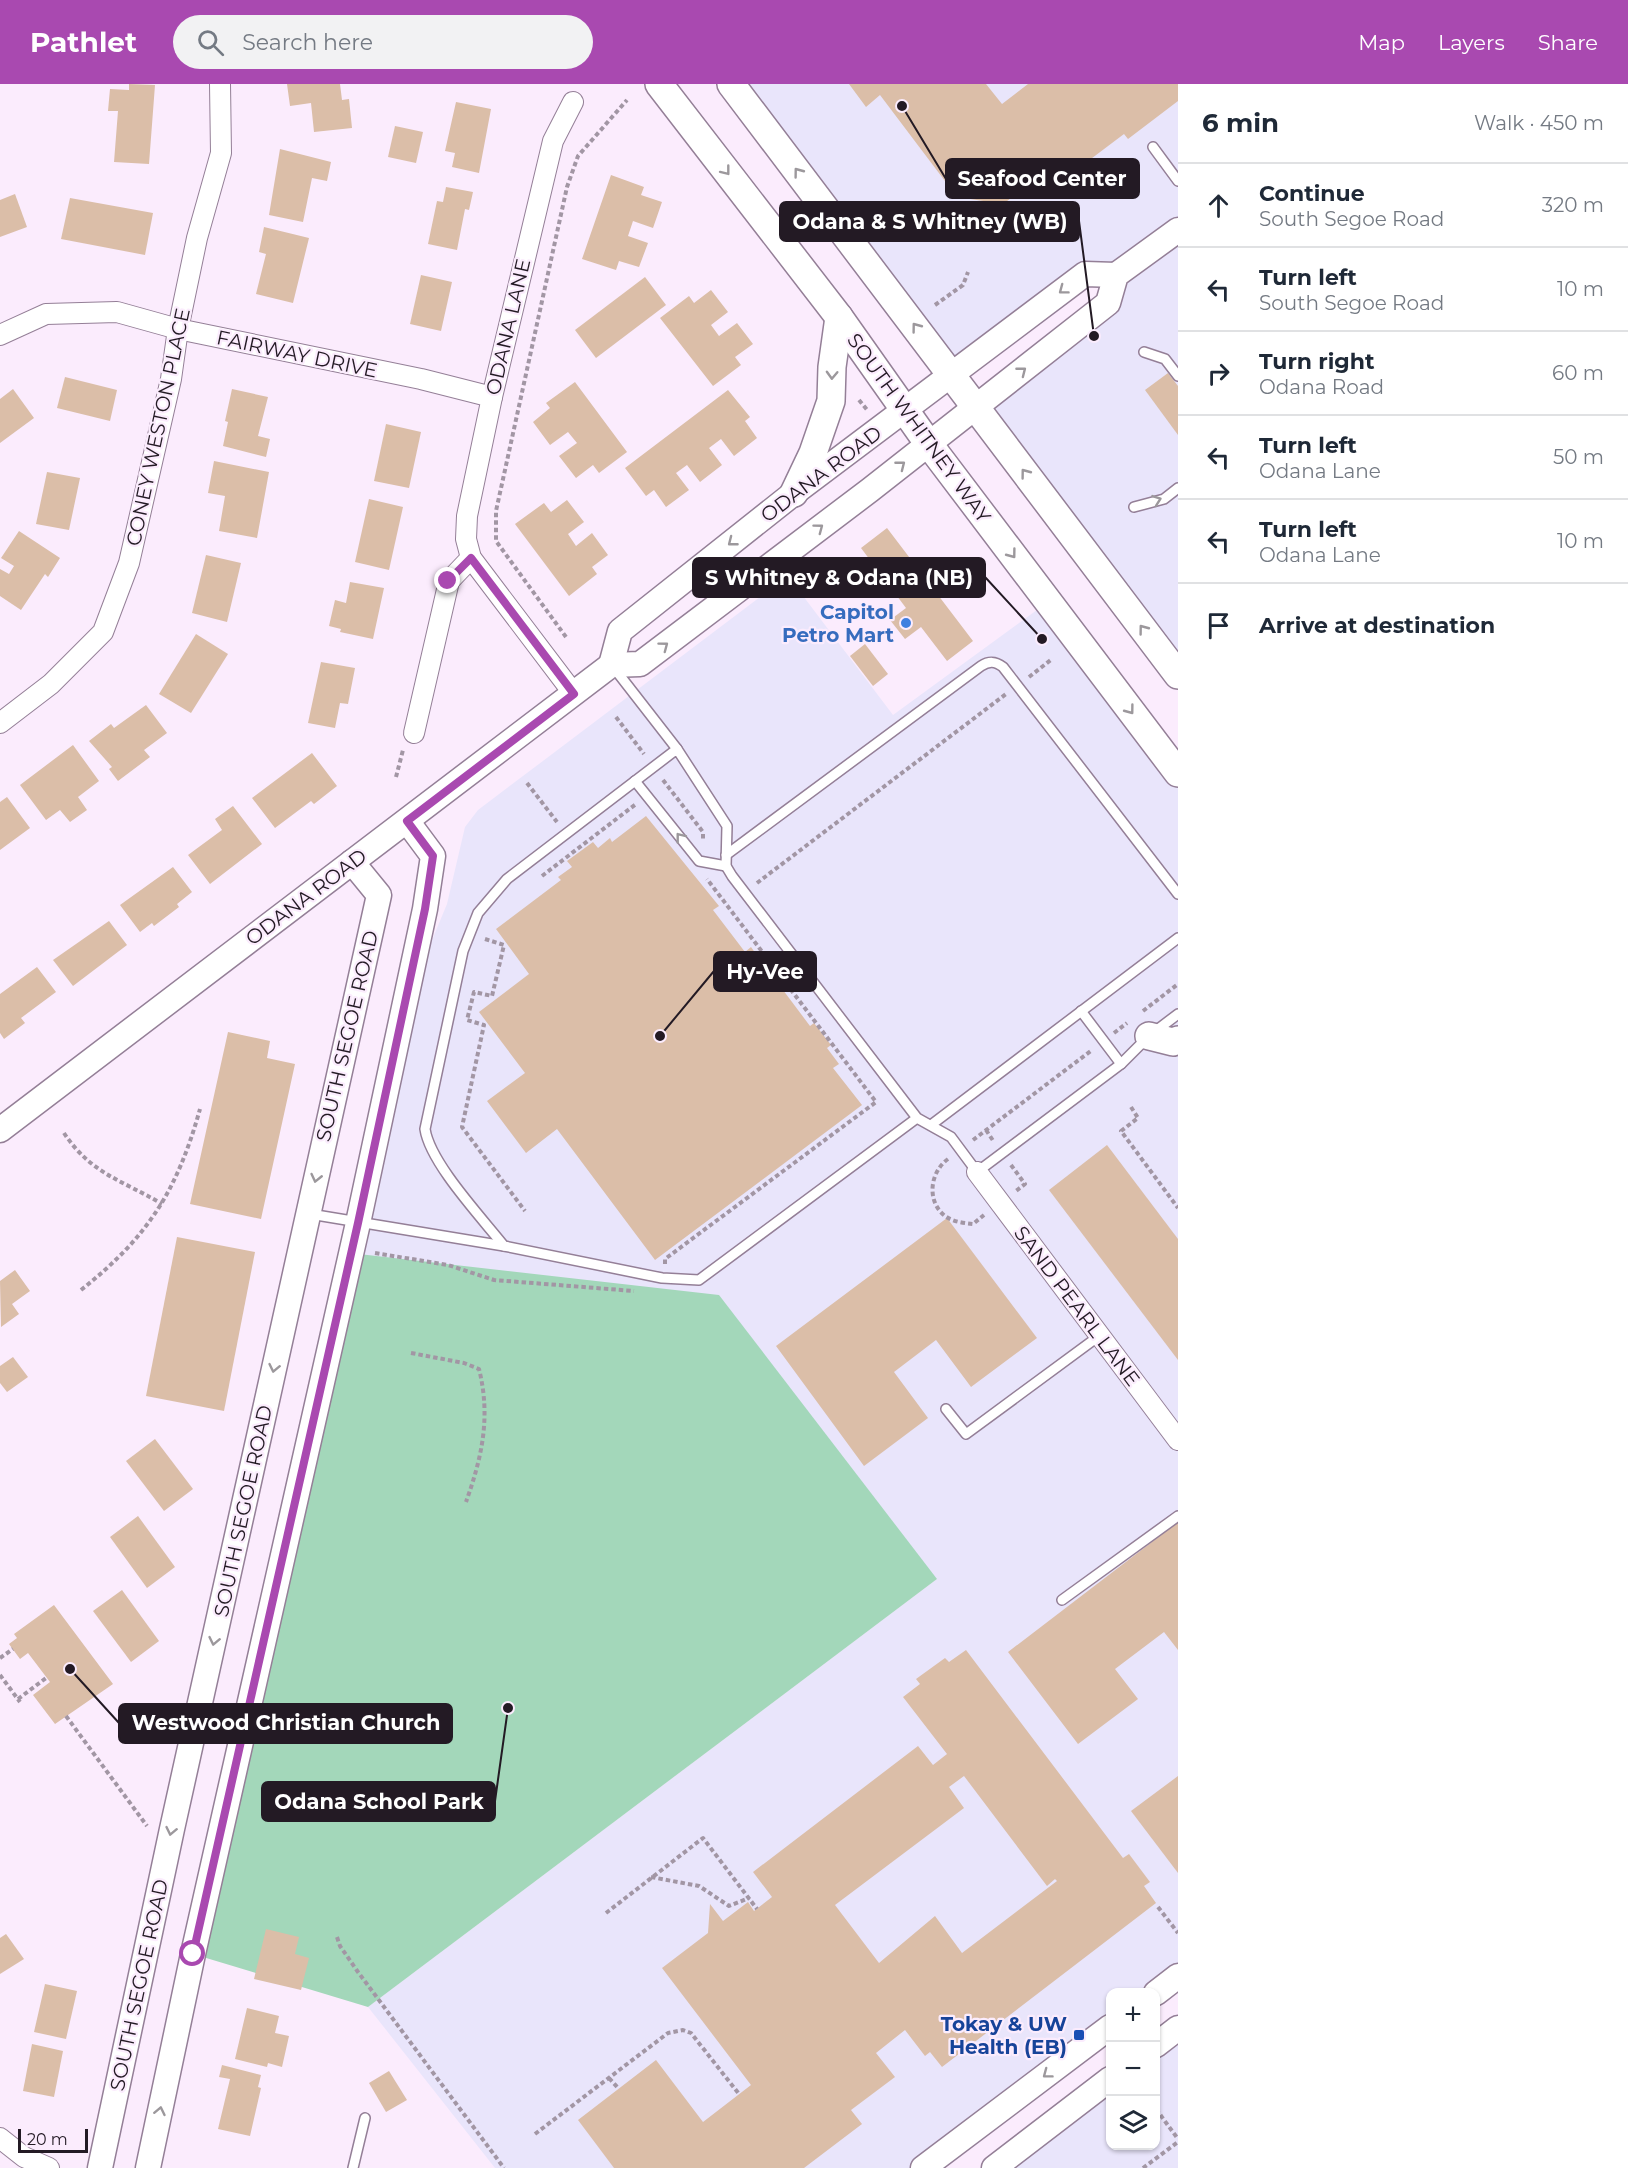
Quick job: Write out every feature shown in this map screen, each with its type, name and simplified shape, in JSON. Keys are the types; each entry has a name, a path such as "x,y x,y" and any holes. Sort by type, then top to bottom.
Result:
{"main road":[{"name":"SOUTH WHITNEY WAY","path":"659,84 839,317 928,443 1178,773"},
{"path":"731,84 1178,675"},
{"path":"794,494 813,453 831,400 832,367 839,317"},
{"path":"1140,1022 1173,1042 1178,1040"}],"street":[{"name":"CONEY WESTON PLACE","path":"0,723 51,684 103,632 129,563 171,379 178,329 197,238 221,153 220,84"},
{"name":"ODANA LANE","path":"573,102 553,141 492,397 466,516 466,539 471,558 574,694"},
{"path":"1116,275 1178,230"},
{"name":"ODANA ROAD","path":"0,1130 611,665 640,664 976,407 1108,303 1116,275 1085,274 794,494 620,631 611,665"},
{"name":"FAIRWAY DRIVE","path":"0,335 46,314 117,312 178,329 421,379 492,397"},
{"path":"414,733 448,581 471,558"},
{"path":"148,2168 193,1954 358,1223 432,867 433,856 407,821"},
{"name":"SOUTH SEGOE ROAD","path":"100,2168 379,896 352,862"},
{"name":"SAND PEARL LANE","path":"977,1172 1178,1440"},
{"path":"1160,1989 1178,1976"},
{"path":"1159,2042 1178,2028"},
{"path":"923,2168 1106,2030"},
{"path":"993,2168 1106,2082"},
{"path":"0,2138 24,2157 49,2168"}],"lane":[{"path":"1153,147 1178,181"},
{"path":"1144,352 1165,359 1178,376"},
{"path":"1134,507 1164,499 1178,488"},
{"path":"726,855 988,662 997,663 1017,685 1178,894"},
{"path":"611,665 677,749 727,826 726,866 765,923 916,1118 951,1137 977,1172 1121,1064 1140,1022 1178,1014"},
{"path":"504,1246 441,1164 427,1140 425,1130 468,935 478,913 500,885 677,749"},
{"path":"635,780 699,861 726,866"},
{"path":"931,1125 1178,938"},
{"path":"1082,1011 1121,1064"},
{"path":"308,1214 504,1246 662,1278 699,1280 916,1118"},
{"path":"946,1409 966,1434 1099,1336"},
{"path":"1062,1600 1178,1516"},
{"path":"353,2168 364,2118"}],"path":[{"path":"566,637 496,541 496,511 567,187 578,156 627,100"},
{"path":"935,305 963,285 968,272"},
{"path":"859,400 870,414"},
{"path":"757,883 1052,659"},
{"path":"527,783 577,849"},
{"path":"532,883 666,783"},
{"path":"484,939 486,933"},
{"path":"468,935 504,945 492,996 474,992 467,1020 484,1024 462,1127 525,1211"},
{"path":"986,1130 1104,1041 1140,1022 1178,984"},
{"path":"662,1278 665,1259 876,1102"},
{"path":"1131,1107 1138,1118 1121,1131 1178,1208"},
{"path":"81,1290 143,1233 162,1204 183,1164 200,1109"},
{"path":"64,1133 76,1152 89,1164 114,1180 162,1204"},
{"path":"375,1253 448,1265 494,1280 636,1291"},
{"path":"411,1353 464,1363 480,1369 486,1406 485,1439 466,1502"},
{"path":"0,1658 13,1649"},
{"path":"0,1675 19,1701 46,1678"},
{"path":"66,1716 147,1826"},
{"path":"606,1913 703,1838 757,1909"},
{"path":"651,1877 699,1886 729,1906 749,1899"},
{"path":"1158,1907 1178,1933"},
{"path":"337,1936 340,1946 358,1972 504,2168"},
{"path":"535,2134 668,2033 683,2030 691,2033 739,2094"},
{"path":"609,2078 619,2089"},
{"path":"1143,2168 1178,2140 1160,2116"}],"shaded area":[{"path":"731,84 1178,84 1178,675 976,407 1107,303 1116,275 1085,274 951,374"},
{"path":"788,576 893,715 1052,599 1178,769 1178,1976 1160,1989 1106,1988 1106,2030 923,2168 495,2168 368,2007 937,1579 350,1253 401,1015 447,904 465,827 478,810"},
{"path":"1178,2028 1178,2168 994,2168 1106,2082 1106,2150 1160,2150 1160,2042"}],"green space":[{"path":"350,1253 719,1295 937,1579 368,2007 193,1954"}],"building":[{"path":"129,84 155,85 149,164 114,162 118,111 108,111 110,89 129,90"},
{"path":"287,84 340,84 342,100 349,99 352,128 314,132 311,103 290,106"},
{"path":"849,84 986,84 1002,104 1028,84 1178,84 1178,101 1128,139 1124,134 1039,198 1029,185 1003,204 957,197 880,95 866,107"},
{"path":"456,102 491,109 479,173 452,167 455,153 445,151"},
{"path":"395,126 423,132 416,163 388,157"},
{"path":"280,149 331,162 327,181 312,178 303,222 269,215"},
{"path":"611,175 644,187 641,195 662,202 653,228 633,221 628,236 648,243 639,267 619,261 616,270 582,259"},
{"path":"446,187 473,192 469,210 465,209 457,250 428,244 437,201 443,202"},
{"path":"15,194 27,227 0,237 0,200"},
{"path":"70,198 153,213 145,255 61,239"},
{"path":"264,227 309,238 293,303 256,294 266,254 259,252"},
{"path":"421,275 452,282 441,331 410,324"},
{"path":"645,277 666,305 596,358 575,330"},
{"path":"711,290 728,312 711,325 719,336 737,323 753,344 735,357 741,365 713,386 660,318 689,296 694,303"},
{"path":"1168,373 1178,386 1178,435 1145,390"},
{"path":"65,377 117,390 110,421 57,408"},
{"path":"575,382 627,452 599,473 593,465 576,478 559,456 577,443 568,432 550,445 533,422 550,408 546,403"},
{"path":"13,389 34,418 0,443 0,399"},
{"path":"232,389 268,397 258,436 270,439 266,457 223,446 228,422 225,421"},
{"path":"728,390 750,417 745,421 757,438 734,456 721,439 709,448 722,465 700,482 687,465 676,473 689,490 666,507 654,490 646,496 625,468"},
{"path":"386,424 421,432 409,488 374,481"},
{"path":"214,461 269,472 257,538 219,531 225,496 208,493"},
{"path":"47,472 80,478 69,530 36,524"},
{"path":"369,499 403,507 389,570 355,562"},
{"path":"567,500 584,522 568,534 576,546 592,533 608,555 592,567 597,574 569,596 515,524 544,503 551,512"},
{"path":"887,528 973,641 947,661 921,627 905,639 890,620 906,608 861,548"},
{"path":"19,531 60,558 48,577 45,574 21,610 0,596 0,569 9,574 14,566 1,558"},
{"path":"206,555 241,563 227,622 192,613"},
{"path":"350,582 384,588 373,639 340,632 341,629 329,626 335,600 346,603"},
{"path":"196,634 228,654 191,713 159,694"},
{"path":"865,644 888,674 873,686 850,656"},
{"path":"321,662 355,668 348,704 340,703 335,728 308,723"},
{"path":"146,705 167,733 144,750 150,757 118,781 109,769 112,767 89,741 111,724 114,728"},
{"path":"73,745 99,781 78,797 87,810 70,822 60,810 46,820 20,785"},
{"path":"312,753 337,786 314,804 311,801 275,828 252,798"},
{"path":"7,797 30,828 0,850 0,802"},
{"path":"233,806 262,844 210,884 188,855 222,830 215,819"},
{"path":"646,816 719,906 713,910 745,952 751,947 763,964 767,961 784,983 780,986 810,1026 814,1023 831,1045 827,1048 839,1064 833,1068 862,1105 655,1260 557,1129 526,1153 487,1101 525,1073 479,1012 529,974 496,929 561,880 558,877 572,867 567,861 593,842 598,848 610,838 612,842"},
{"path":"173,867 192,892 177,904 179,907 154,926 152,923 140,932 120,905"},
{"path":"109,921 127,945 73,986 53,960"},
{"path":"37,967 56,992 21,1018 25,1023 4,1039 0,1033 0,994"},
{"path":"228,1032 270,1041 267,1058 295,1064 261,1219 190,1204"},
{"path":"1107,1145 1178,1239 1178,1360 1049,1190"},
{"path":"947,1218 1037,1338 971,1387 936,1340 894,1372 928,1418 864,1466 776,1346"},
{"path":"177,1237 255,1252 224,1411 146,1396"},
{"path":"15,1270 30,1291 12,1304 19,1314 1,1327 0,1281"},
{"path":"13,1357 28,1377 7,1392 0,1383 0,1366"},
{"path":"155,1439 193,1489 164,1511 126,1461"},
{"path":"138,1516 175,1567 147,1588 110,1537"},
{"path":"1178,1522 1178,1650 1164,1632 1115,1669 1138,1699 1078,1744 1008,1652"},
{"path":"122,1590 159,1641 131,1662 93,1611"},
{"path":"54,1605 113,1684 55,1724 33,1695 50,1682 28,1653 20,1659 9,1644 17,1638 14,1634"},
{"path":"966,1650 1123,1858 1129,1854 1150,1882 1144,1886 1156,1903 942,2067 930,2052 925,2056 905,2030 876,2053 895,2077 851,2110 862,2124 804,2168 614,2168 578,2120 656,2060 703,2122 751,2085 662,1968 708,1933 710,1904 723,1921 748,1902 754,1911 772,1897 753,1872 918,1746 933,1765 947,1754 903,1697 920,1684 916,1679 945,1658 949,1662","holes":["964,1776 1047,1886 1055,1879 1057,1881 962,1953 935,1916 879,1963 835,1905 964,1808 949,1787"]},
{"path":"1178,1776 1178,1873 1131,1811"},
{"path":"266,1929 299,1937 295,1954 309,1958 301,1990 254,1979"},
{"path":"6,1934 24,1959 0,1974 0,1938"},
{"path":"45,1984 77,1991 66,2039 34,2032"},
{"path":"247,2008 279,2016 275,2033 289,2036 282,2067 268,2063 267,2067 235,2059"},
{"path":"32,2044 63,2051 54,2097 23,2091"},
{"path":"222,2065 261,2075 258,2087 261,2088 250,2136 218,2129 230,2079 219,2077"},
{"path":"389,2071 407,2100 386,2112 369,2083"}],"place":[{"name":"Seafood Center","path":"902,106"},
{"name":"Odana & S Whitney (WB)","path":"1094,336"},
{"name":"Capitol Petro Mart","path":"906,623"},
{"name":"S Whitney & Odana (NB)","path":"1042,639"},
{"name":"Hy-Vee","path":"660,1036"},
{"name":"Westwood Christian Church","path":"70,1669"},
{"name":"Odana School Park","path":"508,1708"},
{"name":"Tokay & UW Health (EB)","path":"1079,2035"}],"route":[{"path":"193,1954 358,1223 425,909 433,856 407,821 574,694 471,558 448,581"}]}
